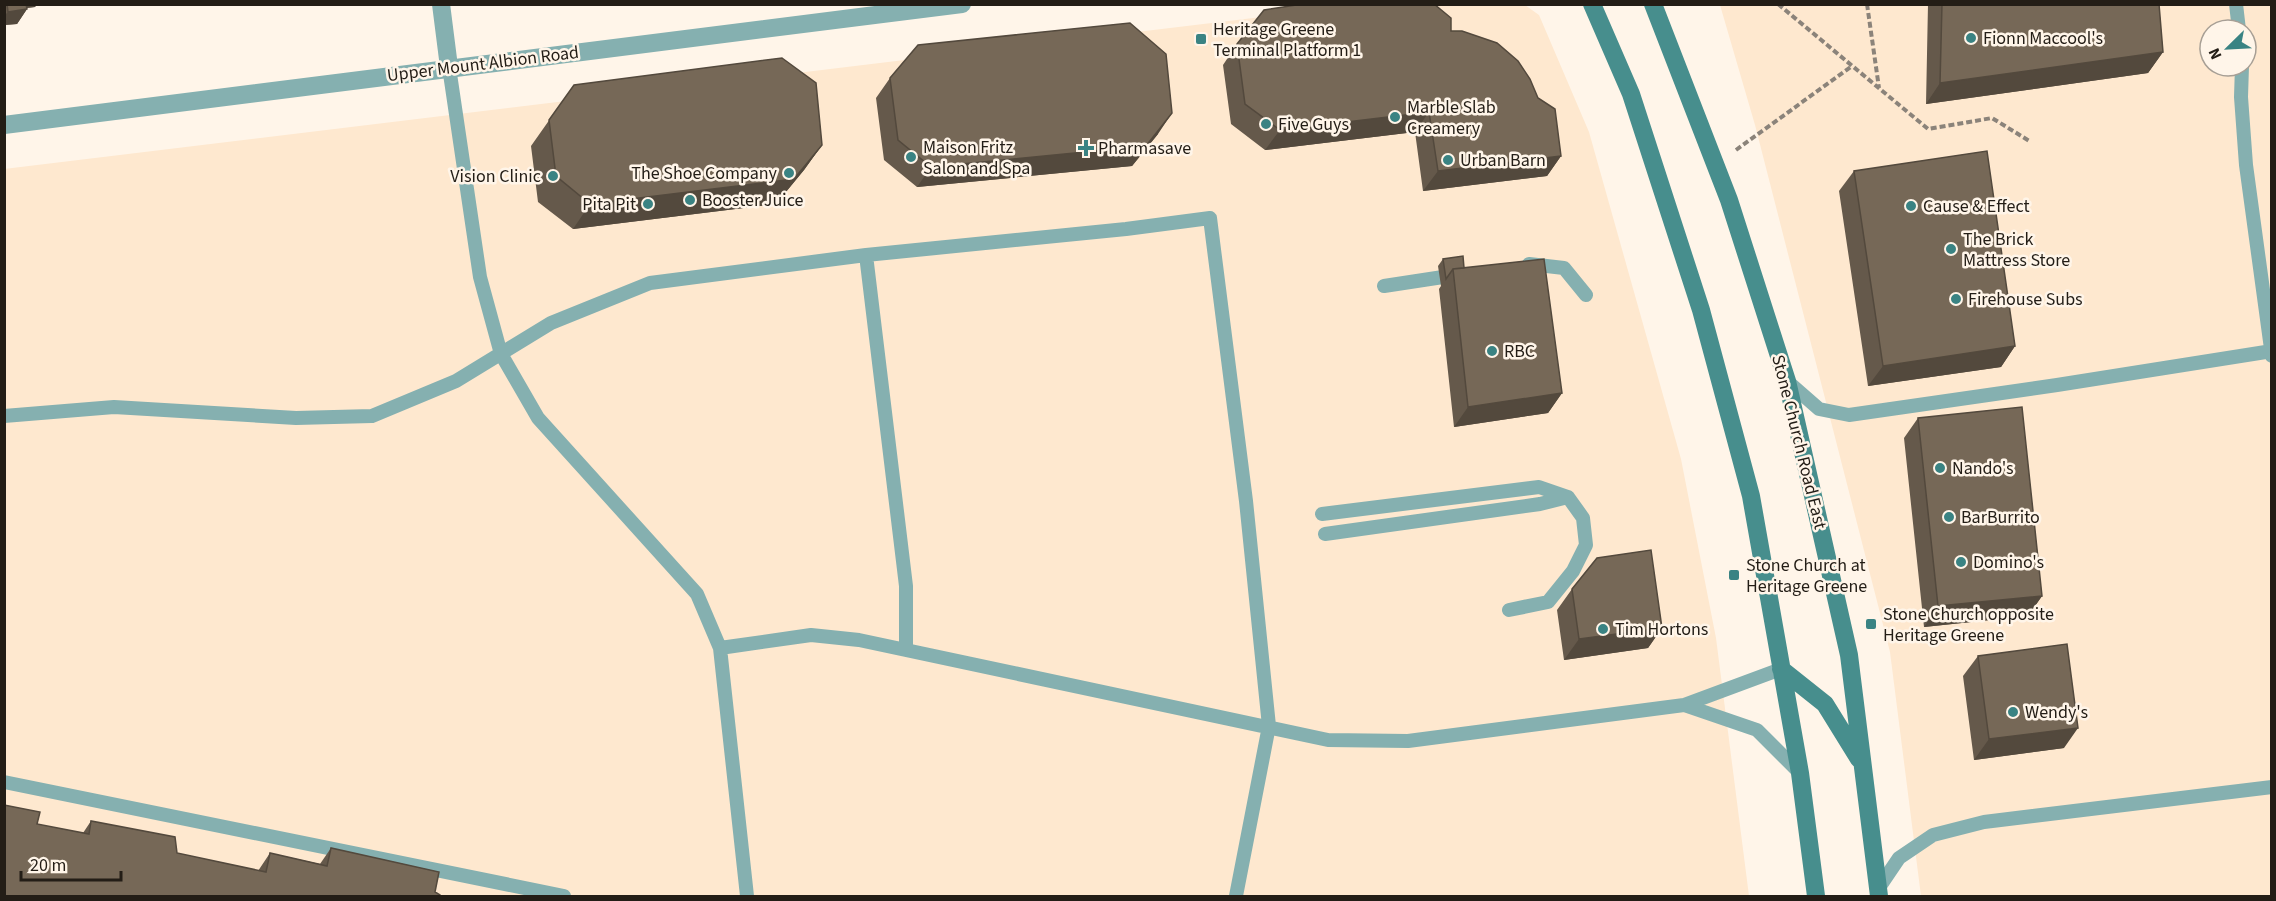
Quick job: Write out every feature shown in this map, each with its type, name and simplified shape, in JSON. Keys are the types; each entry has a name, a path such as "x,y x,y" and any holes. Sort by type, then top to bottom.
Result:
{"main road":[{"path":"1592,4 1631,94 1701,310 1751,496 1800,773 1816,897"},
{"name":"Stone Church Road East","path":"1653,4 1729,200 1787,381 1849,655 1878,893"},
{"path":"1781,669 1825,704 1863,766"}],"street":[{"path":"441,4 449,68"},
{"name":"Upper Mount Albion Road","path":"4,125 962,4"}],"lane":[{"path":"449,68 480,277 501,354 538,418 698,594 720,648 747,897"},
{"path":"1787,381 1819,409 1849,415 2271,353 2246,165 2242,78"},
{"path":"4,416 114,407 296,418 372,416 456,381 551,322 650,283 866,255 1126,229 1210,218 1246,501 1269,726 1236,897"},
{"path":"866,255 906,586 906,650"},
{"path":"1518,266 1529,264 1564,268 1586,295"},
{"path":"1384,286 1473,272"},
{"path":"1322,514 1539,487 1568,498 1583,518 1586,545 1573,571 1548,602 1509,610"},
{"path":"1325,534 1540,504 1568,498"},
{"path":"720,648 811,635 859,640 1329,740 1408,741 1684,705 1781,669"},
{"path":"1684,705 1757,730 1800,773"},
{"path":"4,782 564,897"},
{"path":"1878,893 1899,858 1933,835 1984,822 2271,787"}],"path":[{"path":"1778,4 1928,129 1992,118 2031,142"},
{"path":"1867,4 1879,88"},
{"path":"1715,165 1852,66"}],"shaded area":[{"path":"1360,5 1525,5 1539,15 1589,132 1681,459 1716,638 1749,896 5,896 4,169"},
{"path":"1720,5 2271,5 2271,896 1921,896 1890,652 1755,125"}],"building":[{"path":"7,4 26,4 27,9 8,12"},
{"path":"1303,4 1434,4 1451,18 1451,31 1462,31 1497,43 1518,61 1530,79 1538,98 1555,109 1561,156 1438,171 1429,112 1280,130 1245,104 1237,44 1264,10"},
{"path":"1942,4 2159,4 2163,52 1940,83"},
{"path":"1130,23 1166,54 1172,113 1146,146 931,167 898,140 890,78 918,45"},
{"path":"782,58 816,83 822,145 794,179 590,204 556,176 549,120 574,85"},
{"path":"1987,151 2015,346 1883,366 1854,171"},
{"path":"1463,256 1464,268 1453,269 1446,279 1443,259"},
{"name":"RBC","path":"1544,259 1562,393 1468,407 1453,269"},
{"path":"2022,407 2042,596 1938,606 1918,418"},
{"name":"Tim Hortons","path":"1651,550 1662,628 1579,639 1572,589 1597,558"},
{"name":"Wendy's","path":"2067,644 2078,728 1989,739 1978,656"},
{"path":"4,805 40,812 37,824 89,834 91,821 175,837 177,853 266,872 270,853 327,866 331,848 439,872 435,892 440,897 4,897"}],"place":[{"name":"Fionn Maccool's","path":"1971,38"},
{"name":"Heritage Greene Terminal Platform 1","path":"1201,39"},
{"name":"Marble Slab Creamery","path":"1395,117"},
{"name":"Five Guys","path":"1266,124"},
{"name":"Pharmasave","path":"1086,148"},
{"name":"Maison Fritz Salon and Spa","path":"911,157"},
{"name":"Urban Barn","path":"1448,160"},
{"name":"The Shoe Company","path":"789,173"},
{"name":"Vision Clinic","path":"553,176"},
{"name":"Booster Juice","path":"690,200"},
{"name":"Pita Pit","path":"648,204"},
{"name":"Cause & Effect","path":"1911,206"},
{"name":"The Brick Mattress Store","path":"1951,249"},
{"name":"Firehouse Subs","path":"1956,299"},
{"name":"RBC","path":"1492,351"},
{"name":"Nando's","path":"1940,468"},
{"name":"BarBurrito","path":"1949,517"},
{"name":"Domino's","path":"1961,562"},
{"name":"Stone Church at Heritage Greene","path":"1734,575"},
{"name":"Stone Church opposite Heritage Greene","path":"1871,624"},
{"name":"Tim Hortons","path":"1603,629"},
{"name":"Wendy's","path":"2013,712"}]}
